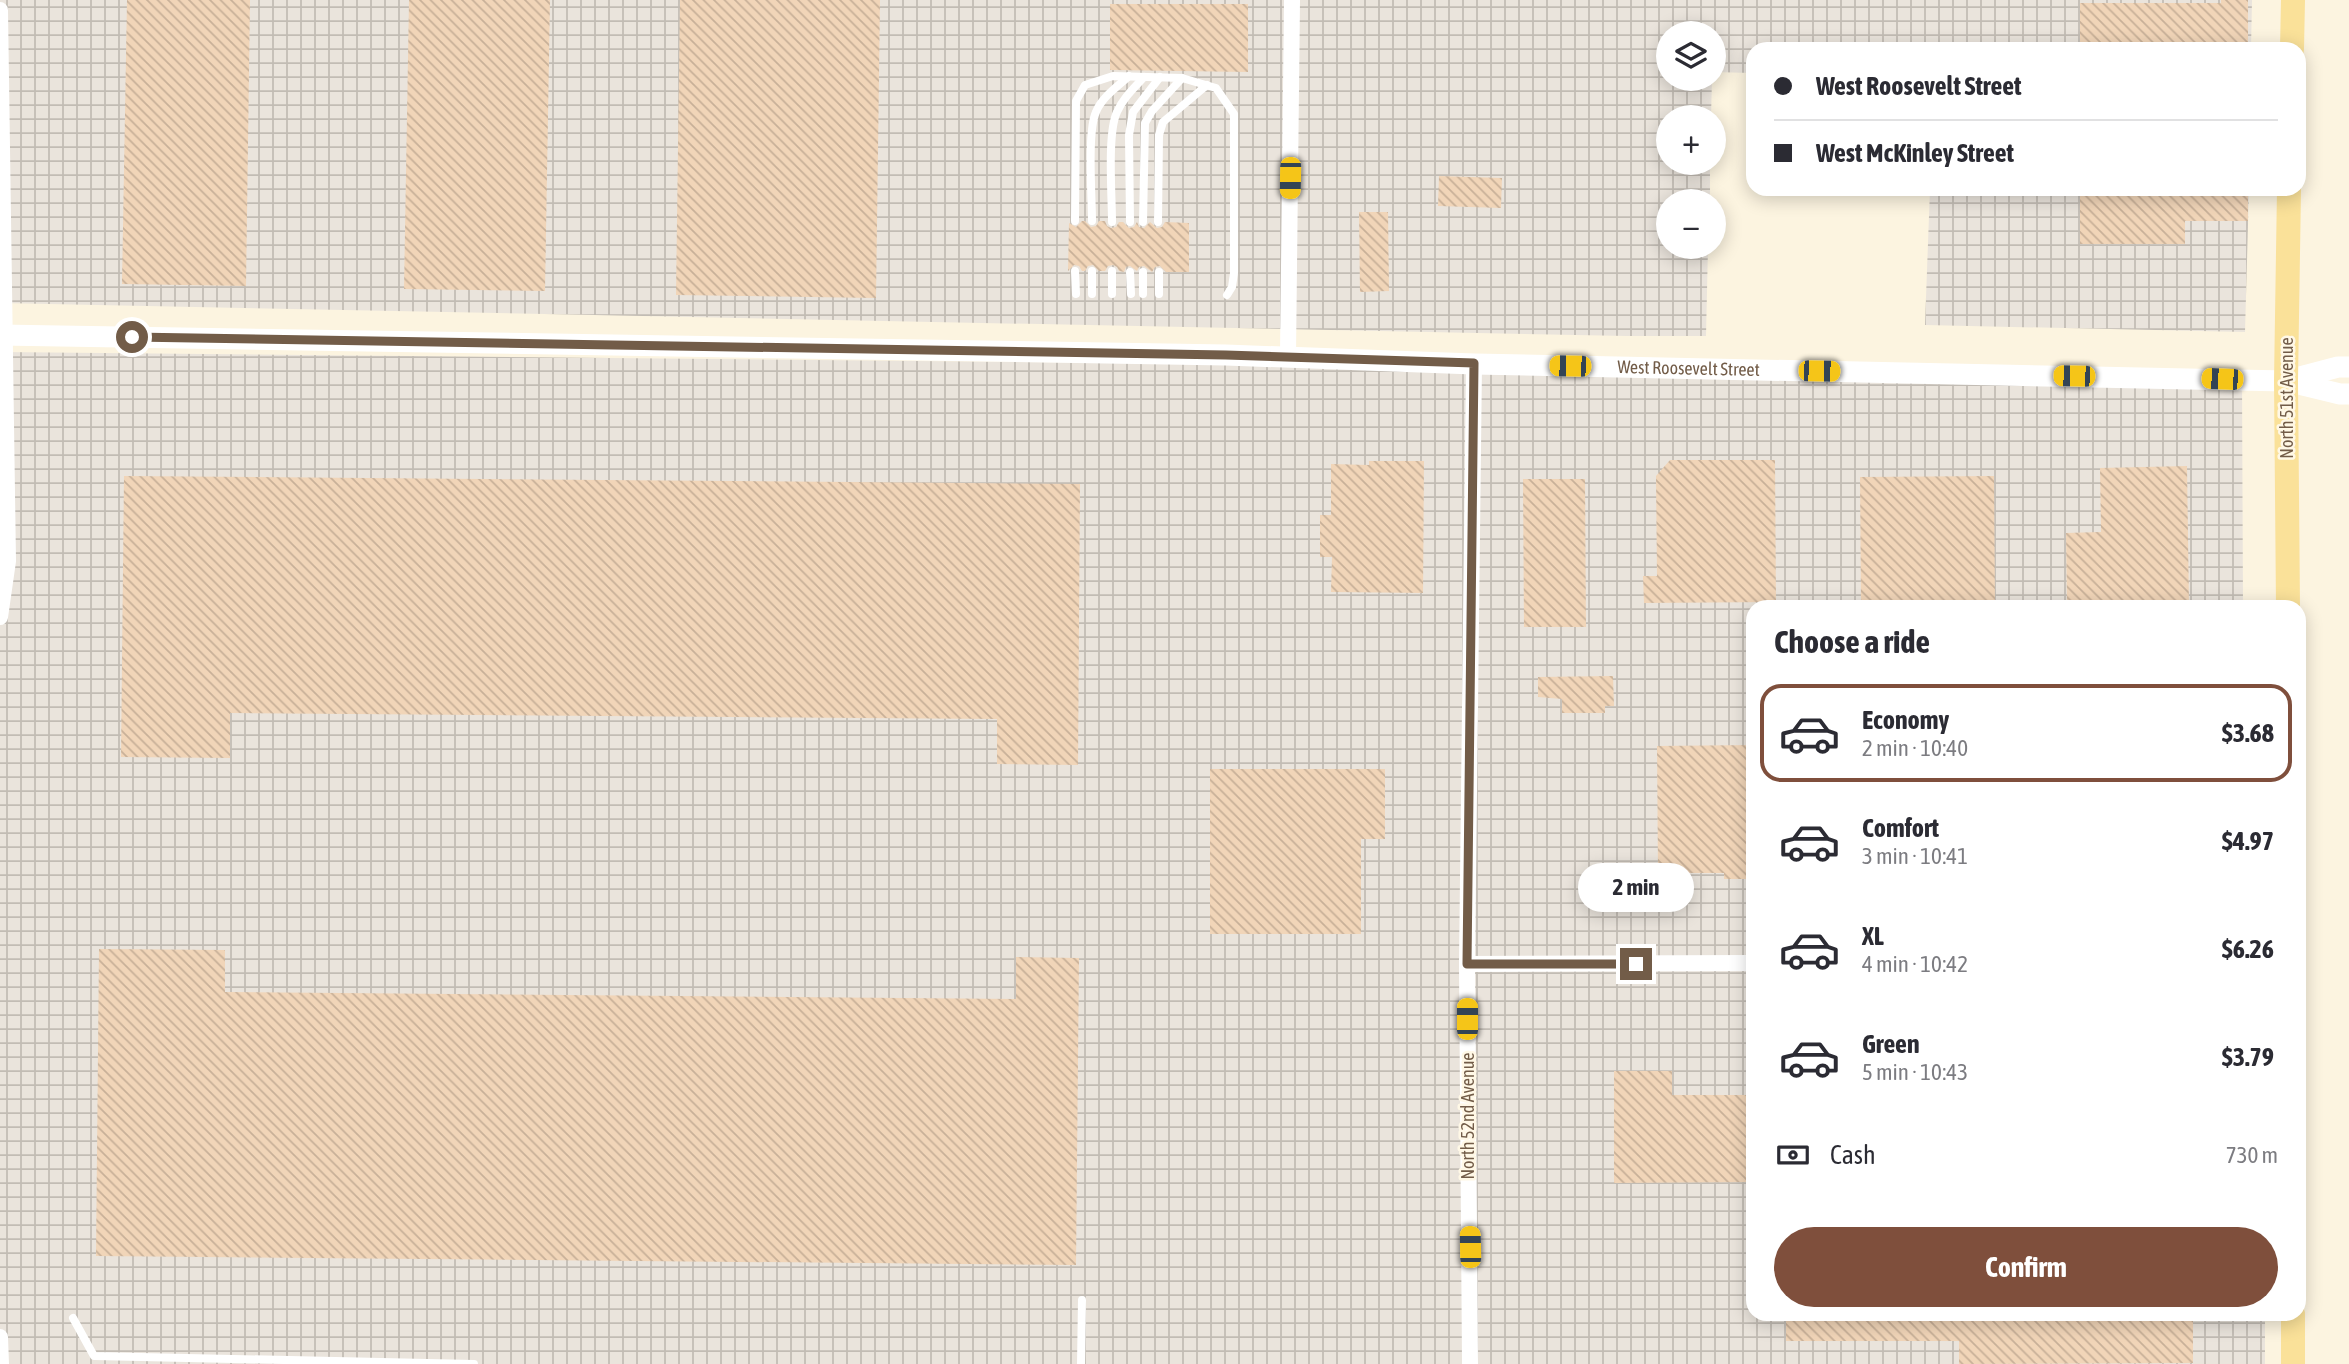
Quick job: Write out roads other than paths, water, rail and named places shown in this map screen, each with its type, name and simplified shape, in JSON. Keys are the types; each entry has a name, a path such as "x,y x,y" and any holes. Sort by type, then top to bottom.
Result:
{"main road":[{"path":"2292,42 2293,0"},
{"name":"North 51st Avenue","path":"2288,600 2286,380 2289,196"},
{"path":"2293,1321 2293,1364"}],"street":[{"path":"1288,356 1292,0"},
{"path":"0,10 8,561 0,617"},
{"name":"West Roosevelt Street","path":"3,335 1288,356 1474,363 2286,380 2349,394"},
{"name":"North 52nd Avenue","path":"1471,1364 1467,964 1474,363"},
{"name":"West Roosevelt Street","path":"2286,380 2338,367 2349,367"},
{"path":"1467,964 1746,963"},
{"path":"0,1338 1,1364"}],"lane":[{"path":"1075,221 1076,102 1085,85 1114,76 1129,76 1182,78 1216,88 1234,114 1234,273 1232,287 1227,295"},
{"path":"1092,221 1092,129 1096,111 1109,93 1129,76"},
{"path":"1112,222 1112,131 1116,114 1144,77"},
{"path":"1130,222 1129,135 1133,112 1160,77"},
{"path":"1143,222 1145,123 1152,111 1182,78"},
{"path":"1158,222 1159,135 1163,122 1207,85"},
{"path":"1075,271 1076,294"},
{"path":"1092,271 1093,294"},
{"path":"1112,271 1112,295"},
{"path":"1130,272 1131,295"},
{"path":"1143,272 1143,295"},
{"path":"1159,272 1160,295"},
{"path":"1081,1364 1082,1300"},
{"path":"73,1318 94,1356 474,1364"}]}
